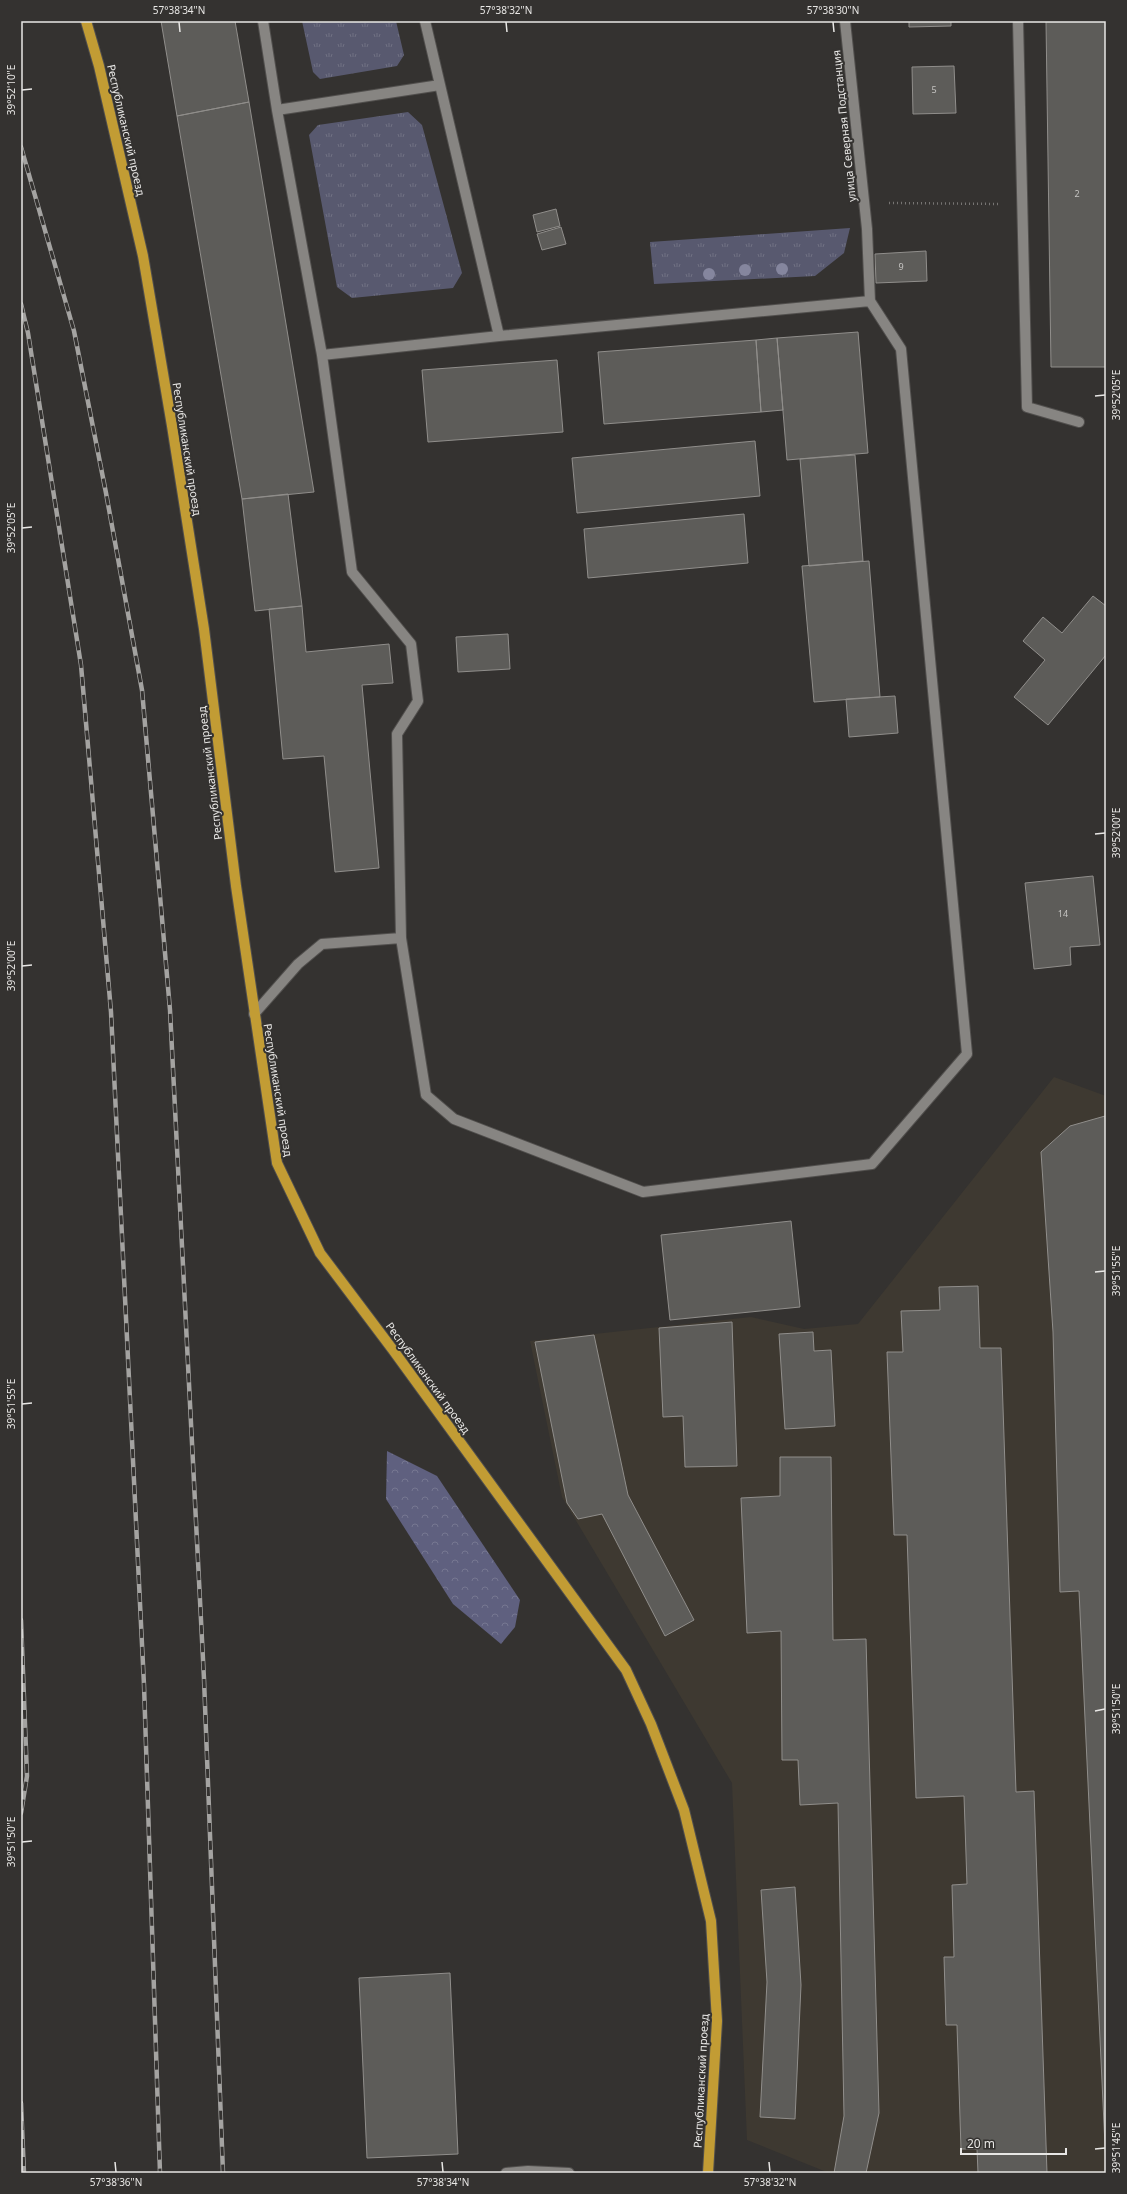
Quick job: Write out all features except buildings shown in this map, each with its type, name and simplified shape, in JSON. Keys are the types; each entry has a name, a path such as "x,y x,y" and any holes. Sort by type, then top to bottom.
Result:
{"main road":[{"name":"Республиканский проезд","path":"86,21 99,66 143,256 204,629 236,886 277,1163 320,1253 393,1350 626,1670 652,1724 684,1810 711,1921 717,2021 708,2173"}],"street":[{"path":"263,21 277,110 322,355 352,572 411,644 418,701 397,734 401,938 426,1095 454,1119 643,1192 872,1164 967,1054 901,350 870,301 499,336 322,355"},
{"path":"425,21 499,336"},
{"name":"улица Северная Подстанция","path":"845,21 867,229 870,301"},
{"path":"1018,21 1027,407 1079,422"},
{"path":"277,110 440,85"},
{"path":"254,1014 298,964 322,944 401,938"},
{"path":"506,2173 528,2171 569,2173"}],"path":[{"path":"864,203 1022,204"}],"shaded area":[{"path":"1054,1077 1106,1096 1106,2173 829,2173 747,2140 732,1783 562,1497 530,1341 751,1317 804,1329 858,1324"}],"green space":[{"path":"302,21 396,21 404,55 397,66 320,79 313,72"},
{"path":"408,112 422,125 462,273 453,288 352,298 337,287 309,135 318,125"},
{"path":"850,228 844,253 815,276 654,284 650,242"},
{"path":"387,1451 437,1476 520,1600 515,1627 501,1644 453,1604 386,1499"}],"railway":[{"path":"21,147 74,331 106,493 142,690 170,1010 204,1679 223,2173"},
{"path":"21,304 28,333 81,665 111,1012 144,1685 160,2173"},
{"path":"21,1620 27,1776 21,1813"},
{"path":"21,2103 24,2173"}]}
